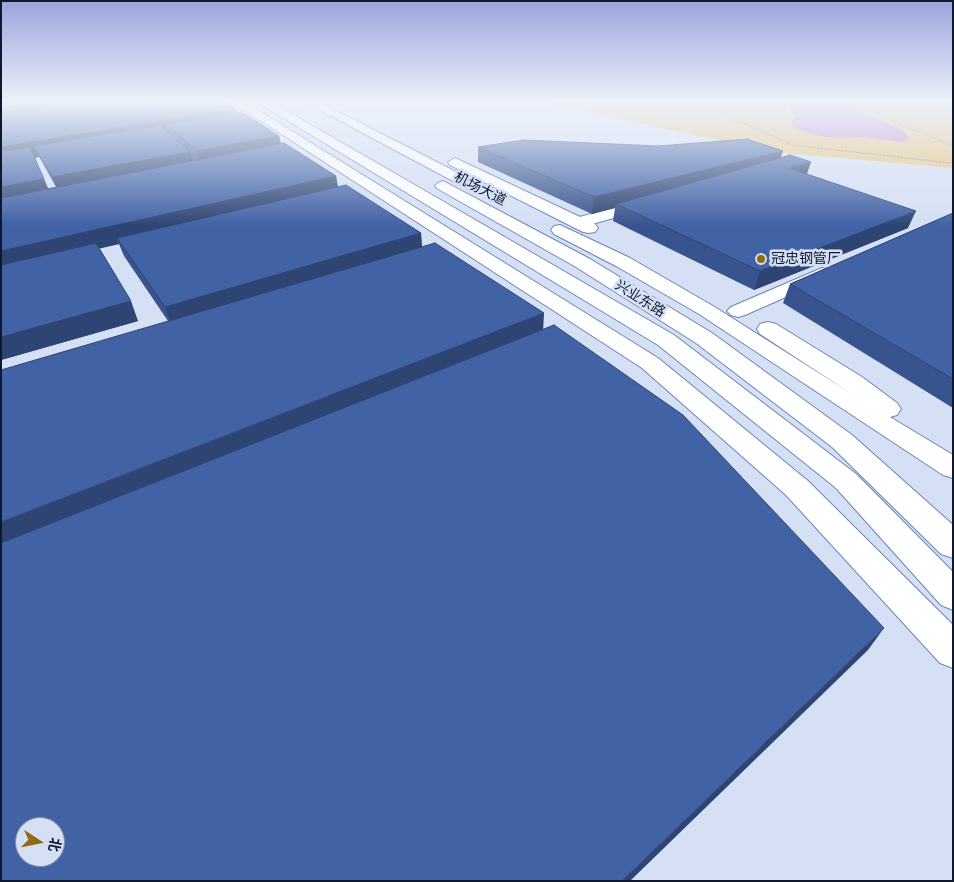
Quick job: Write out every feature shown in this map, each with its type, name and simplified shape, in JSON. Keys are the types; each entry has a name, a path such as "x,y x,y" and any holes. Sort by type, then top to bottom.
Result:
{"main road":[{"path":"292,143 467,247 650,363 797,488 953,651"},
{"path":"334,143 666,340 846,482 953,595"},
{"name":"兴业东路","path":"368,143 583,263 704,338 842,441 953,545"},
{"name":"机场大道","path":"390,143 508,204"},
{"path":"418,143 672,269 854,382 953,459"},
{"path":"578,222 664,199"},
{"path":"543,221 623,262 706,310 803,374 953,468"},
{"path":"438,255 467,247"},
{"path":"738,311 837,267"}],"path":[{"path":"788,143 950,162 953,160"}],"shaded area":[{"path":"730,143 953,143 953,168 765,151"}],"building":[{"path":"1,143 25,143 1,147"},
{"path":"51,143 180,143 190,152 52,177 34,146"},
{"path":"188,143 240,143 197,151"},
{"path":"283,143 336,176 1,251 1,198"},
{"path":"503,143 595,143 658,146 694,143 759,143 783,151 594,197 478,147"},
{"path":"30,147 44,179 1,187 1,151"},
{"name":"冠忠钢管厂","path":"790,155 811,162 789,168 916,211 760,271 616,204"},
{"path":"346,185 421,233 165,307 117,238"},
{"path":"953,213 953,379 790,284"},
{"path":"96,243 131,301 1,337 1,265"},
{"path":"435,243 544,313 1,522 1,370"},
{"path":"554,325 683,415 884,628 622,881 1,881 1,543"}],"place":[{"name":"冠忠钢管厂","path":"761,259"}]}
